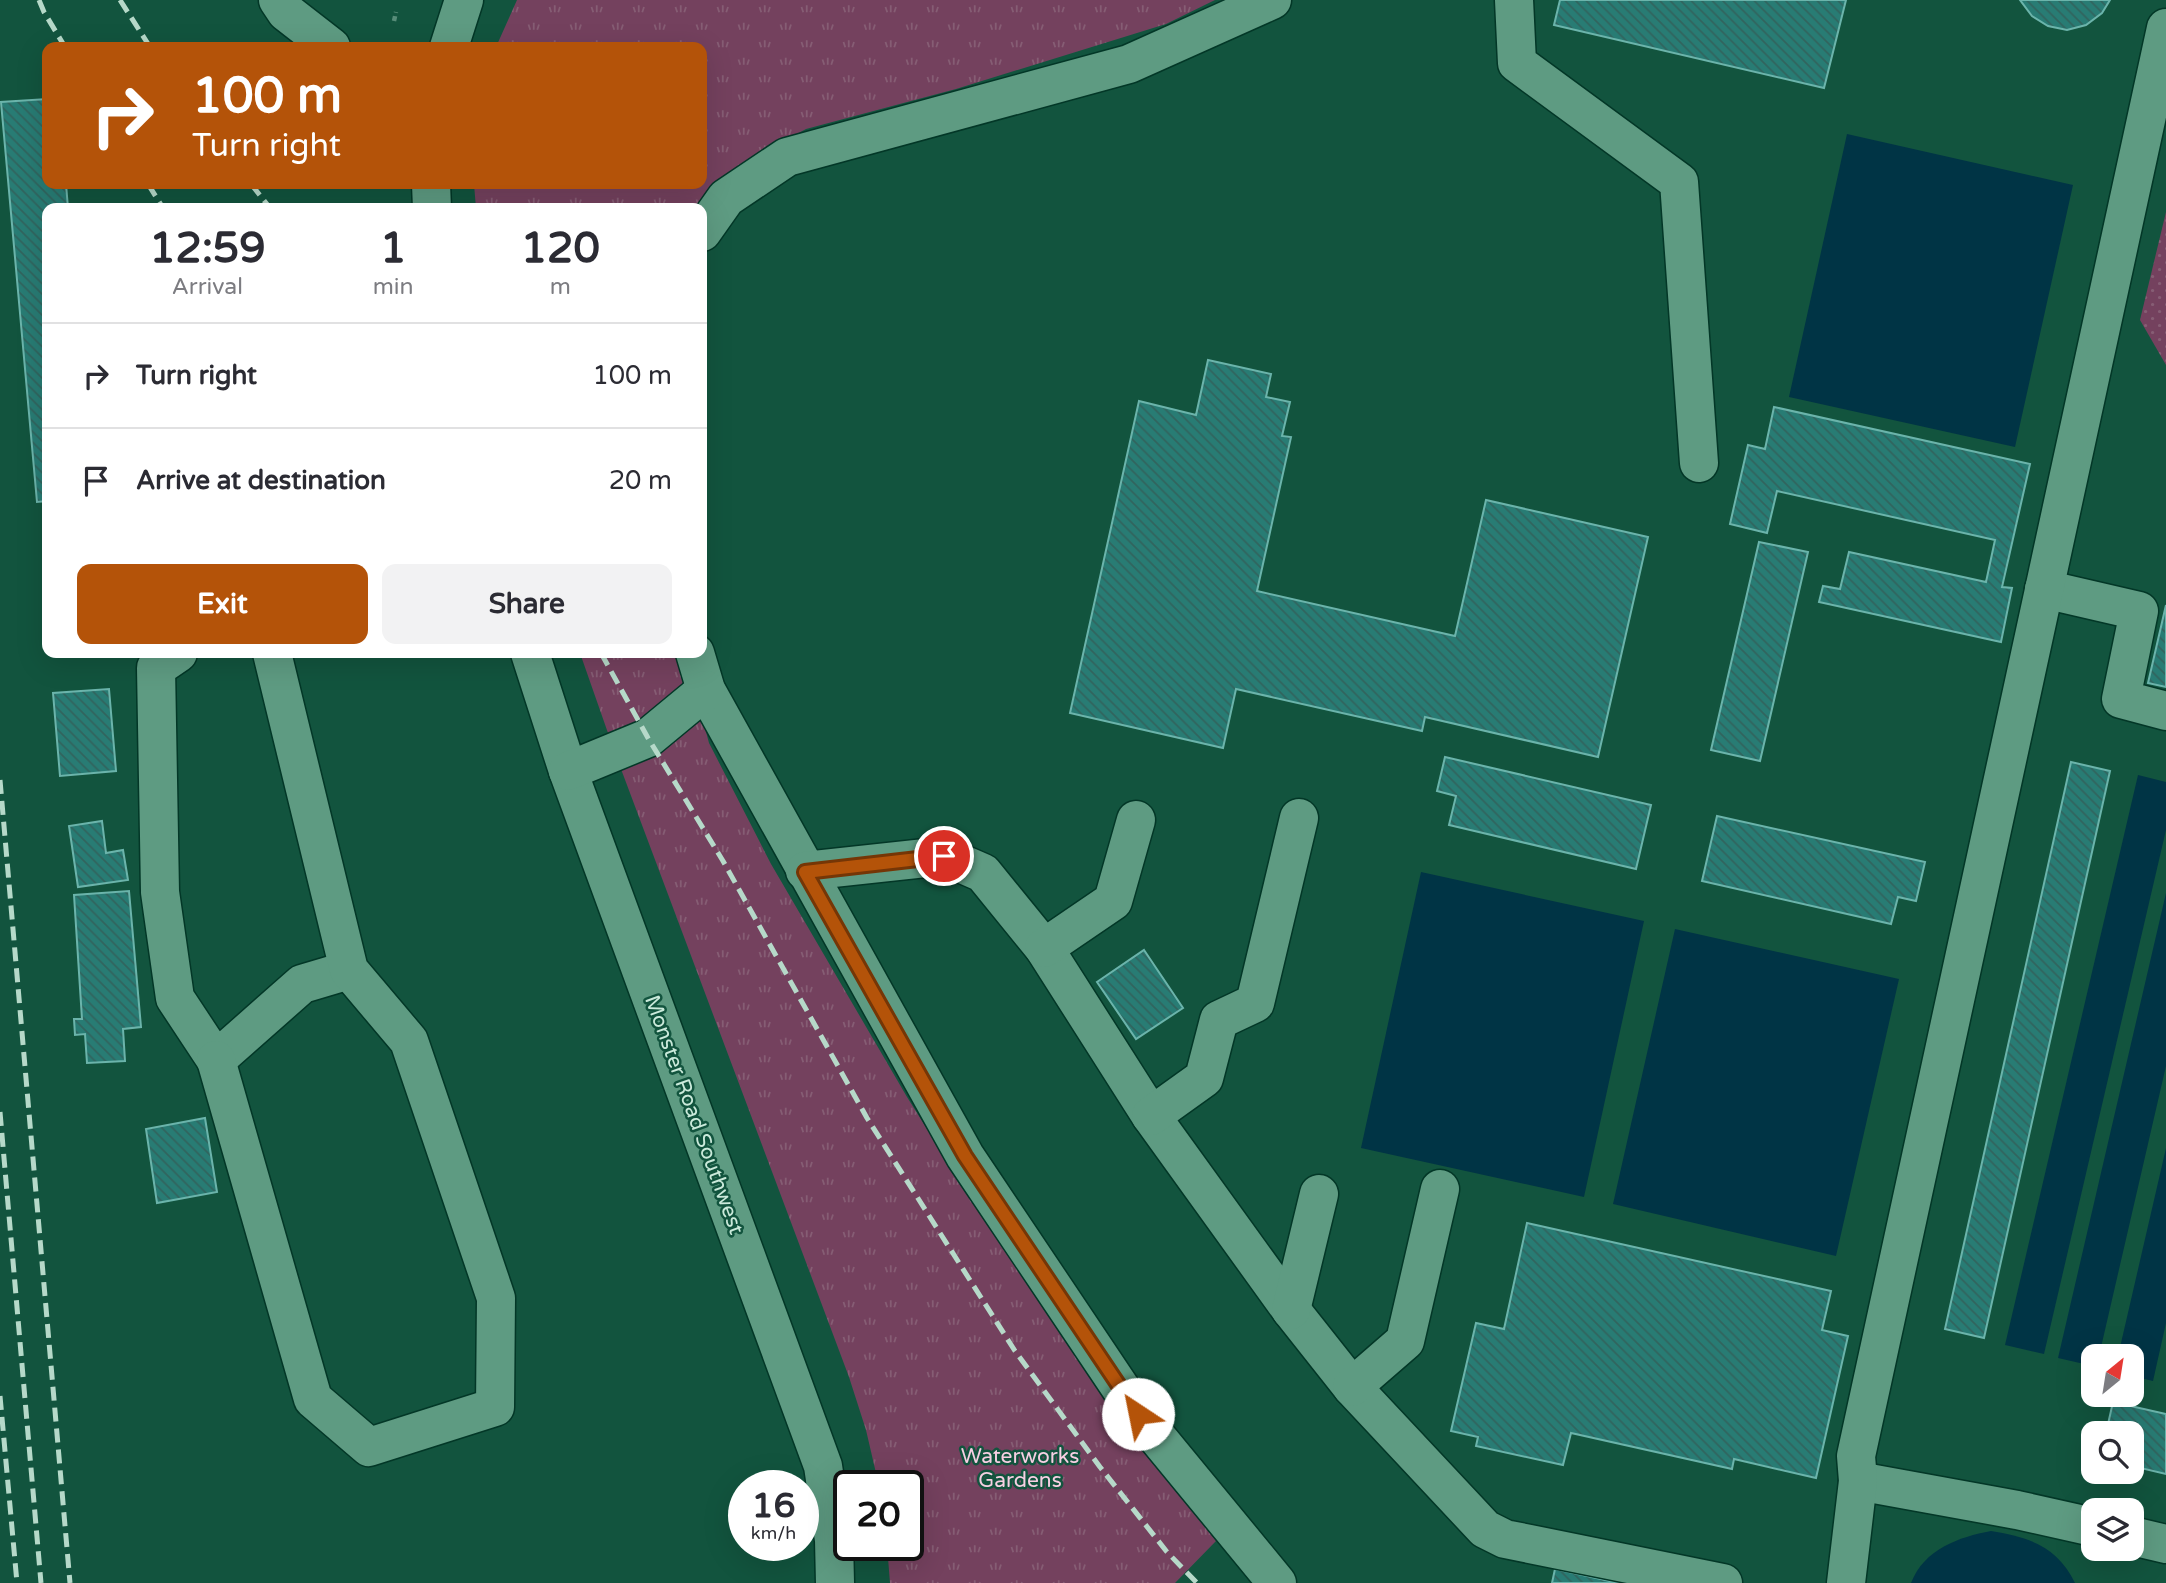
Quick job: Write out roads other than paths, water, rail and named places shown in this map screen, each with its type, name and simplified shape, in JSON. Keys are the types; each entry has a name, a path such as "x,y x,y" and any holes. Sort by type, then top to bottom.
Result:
{"street":[{"path":"278,0 286,12 325,42"},
{"path":"451,42 464,0"},
{"path":"707,225 726,198 787,157 1129,64 1272,0"},
{"path":"1514,0 1517,63 1679,182 1699,463"},
{"path":"1846,1583 1858,1481 1856,1456 2166,28"},
{"path":"2044,590 2139,611 2121,699 2166,711"},
{"path":"171,658 156,668 160,892 175,998 216,1060 313,1399 369,1447 495,1407 496,1298 410,1041 349,970 273,658"},
{"name":"Monster Road Southwest","path":"532,658 568,771 823,1466 834,1540 835,1583"},
{"path":"696,658 706,690 965,1156 1138,1414 1277,1583"},
{"path":"568,771 648,737 706,690"},
{"path":"1151,1116 1204,1078 1219,1020 1255,1003 1299,818"},
{"path":"1044,948 1113,901 1136,820"},
{"path":"805,872 944,856 983,873 1044,948 1151,1116 1291,1310 1352,1387 1485,1529 1515,1541 1723,1583"},
{"path":"216,1060 302,984 349,970"},
{"path":"1352,1387 1405,1341 1440,1189"},
{"path":"1291,1310 1319,1194"},
{"path":"1858,1481 2081,1524"},
{"path":"2144,1539 2166,1544"}],"water":[{"path":"1847,134 2073,185 2015,447 1789,397"},
{"path":"2138,775 2166,782 2166,830 2044,1354 2005,1345"},
{"path":"1421,872 1644,921 1584,1197 1361,1148"},
{"path":"2166,893 2166,1066 2102,1344 2081,1344 2081,1363 2058,1358"},
{"path":"1675,929 1899,979 1836,1256 1613,1204"},
{"path":"2166,1148 2166,1323 2153,1381 2144,1379 2144,1344 2121,1344"},
{"path":"1991,1531 2017,1536 2040,1545 2059,1560 2075,1583 1911,1583 1924,1561 1944,1546"}],"railway":[{"path":"39,0 62,42"},
{"path":"120,0 147,42"},
{"path":"151,189 160,203"},
{"path":"255,189 266,203"},
{"path":"604,658 648,738 723,861 867,1118 1015,1351 1100,1467 1167,1552 1197,1583"},
{"path":"0,780 70,1583"},
{"path":"0,1112 41,1583"},
{"path":"0,1396 17,1583"}],"park label":[{"name":"Waterworks Gardens","path":"1020,1468"}]}
